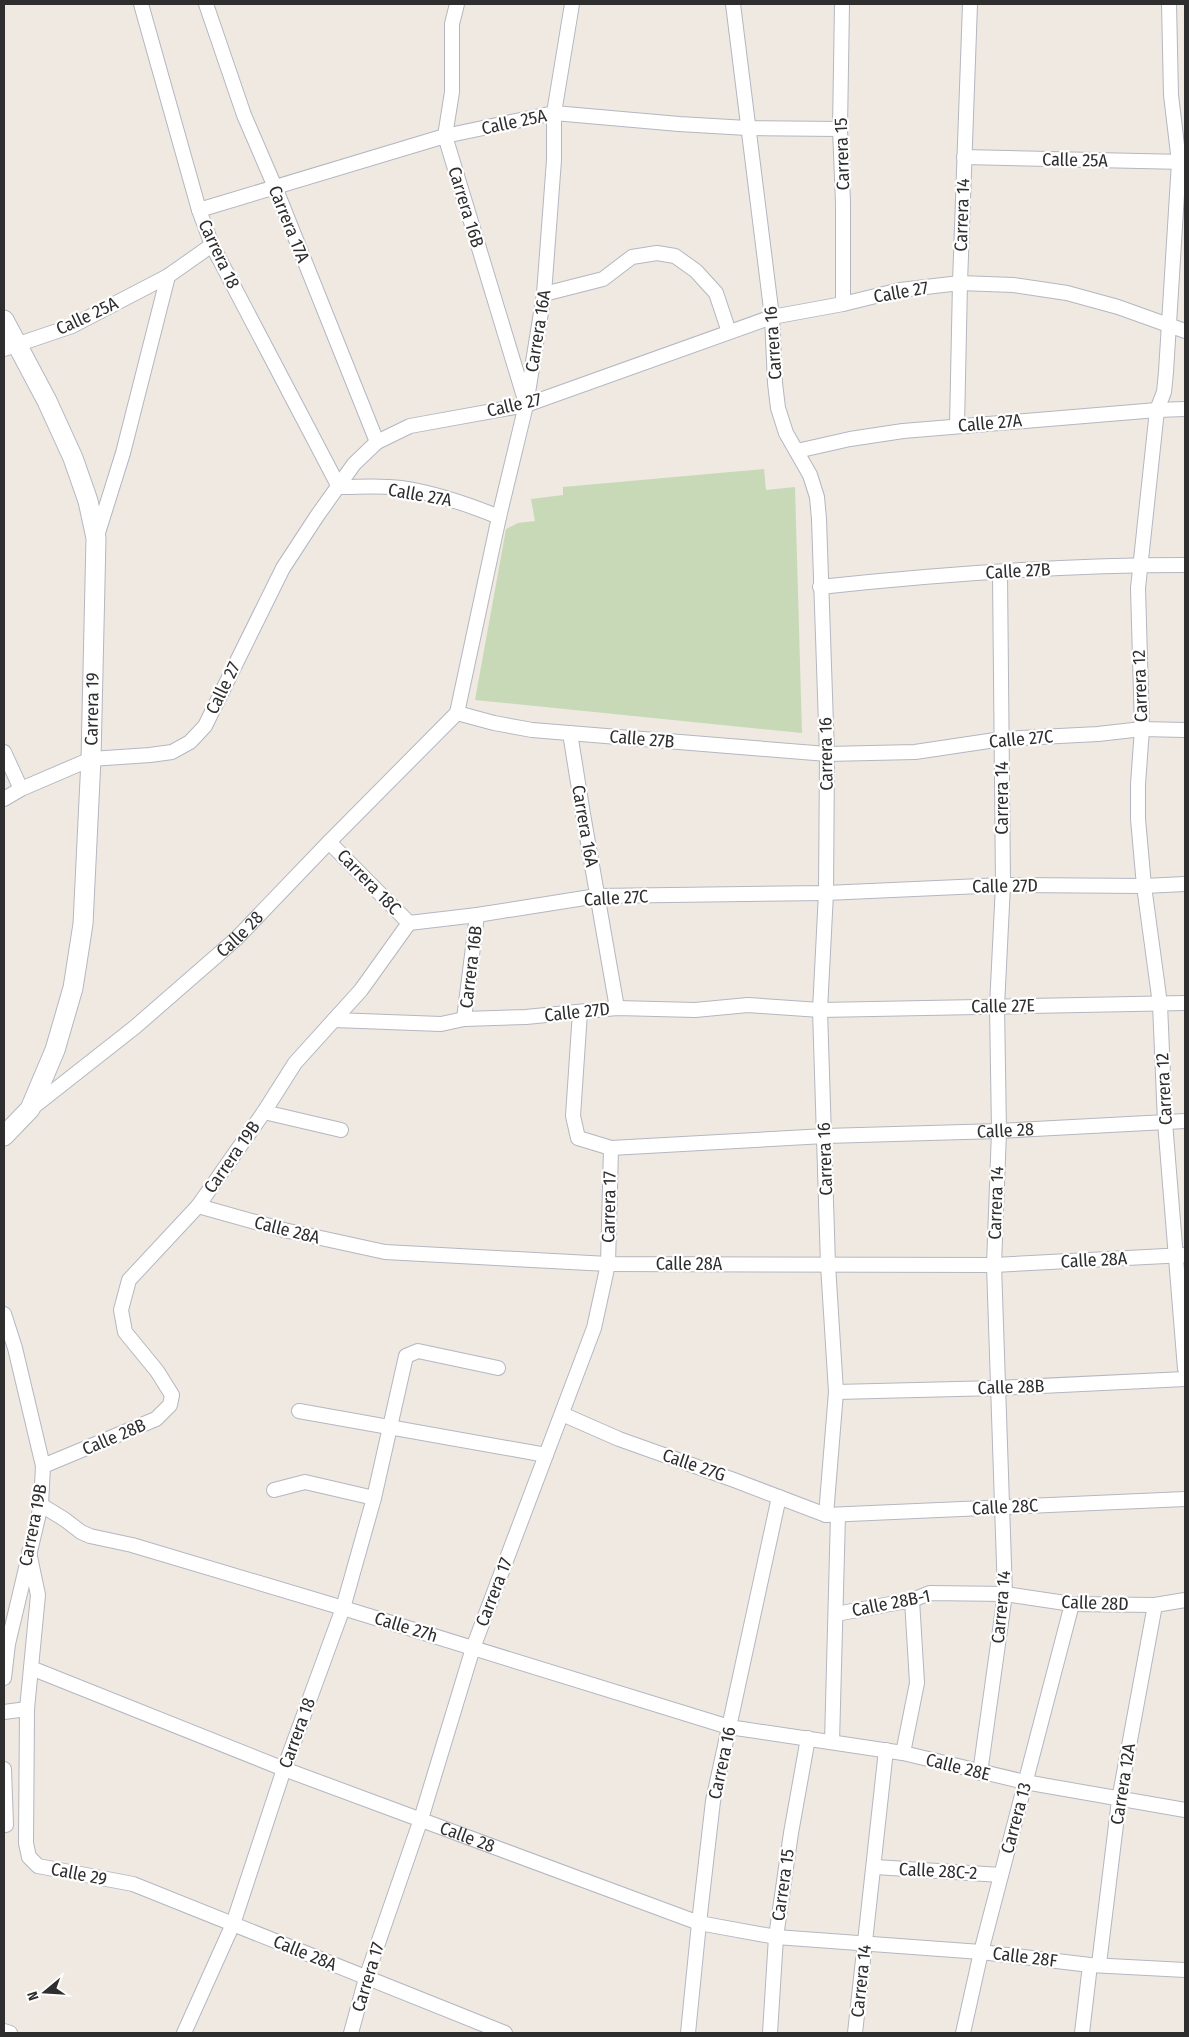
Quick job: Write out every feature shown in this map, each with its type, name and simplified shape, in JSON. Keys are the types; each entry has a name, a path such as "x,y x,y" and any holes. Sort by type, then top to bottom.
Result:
{"street":[{"name":"Carrera 18","path":"141,4 199,210 212,245 339,486"},
{"name":"Carrera 17A","path":"206,4 244,115 377,442"},
{"name":"Carrera 16B","path":"456,4 452,24 452,92 445,136 526,405"},
{"name":"Carrera 16A","path":"458,712 499,517 526,405 544,294 554,160 554,113 572,4"},
{"name":"Carrera 16","path":"733,4 772,317 778,408 786,433 810,475 817,497 827,754 826,893 820,1010 828,1265 836,1392 832,1515"},
{"name":"Carrera 15","path":"842,4 840,129 843,203 843,304"},
{"name":"Carrera 14","path":"957,426 970,4"},
{"name":"Carrera 12","path":"1170,4 1171,95 1182,162 1164,392 1157,410 1138,588 1142,729 1138,793 1144,886 1160,1004 1166,1122 1181,1255 1185,1369"},
{"name":"Calle 25A","path":"199,210 445,136 554,113 747,128 840,129"},
{"name":"Calle 25A","path":"964,157 1182,162"},
{"name":"Calle 25A","path":"10,347 72,326 168,276 212,245"},
{"path":"544,294 603,279 632,256 657,253 675,256 696,271 716,293 729,332"},
{"path":"96,538 123,453 168,276"},
{"name":"Calle 27","path":"4,799 21,789 91,759 172,752 190,742 205,726 283,568 354,464 377,442 410,426 526,405 772,317 843,304 900,290 960,282 1067,293 1118,307 1185,331"},
{"name":"Carrera 19","path":"4,320 10,347 47,401 73,458 88,501 96,538 91,759 83,924 73,988 54,1050 30,1109"},
{"name":"Calle 27A","path":"797,451 850,439 903,431 1157,410 1185,410"},
{"name":"Calle 27A","path":"339,486 399,488 434,494 467,504 499,517"},
{"name":"Calle 27B","path":"820,587 910,577 1140,564 1185,565"},
{"name":"Carrera 14","path":"980,1772 1006,1594 994,1264 999,1131 997,1006 1003,885 1000,572"},
{"name":"Calle 27B","path":"458,712 494,723 532,730 827,754"},
{"name":"Calle 28","path":"4,1136 30,1109 135,1027 236,939 458,712"},
{"name":"Calle 27C","path":"827,754 915,752 1002,739 1142,729 1185,730"},
{"name":"Carrera 16A","path":"570,733 618,1008"},
{"path":"4,752 21,789"},
{"name":"Carrera 18C","path":"329,842 409,923"},
{"name":"Calle 27D","path":"826,893 1003,885 1144,886 1185,884"},
{"name":"Calle 27C","path":"409,923 477,915 597,896 826,893"},
{"name":"Carrera 16B","path":"464,1019 477,915"},
{"name":"Carrera 19B","path":"172,1395 156,1371 125,1332 121,1310 129,1280 198,1206 264,1112 295,1063 334,1020 386,957 409,923"},
{"name":"Calle 27E","path":"820,1010 1185,1003"},
{"name":"Calle 27D","path":"334,1020 441,1024 464,1019 526,1017 618,1008 695,1010 748,1005 820,1010"},
{"path":"580,1012 573,1116 578,1138 611,1148 824,1136"},
{"path":"264,1112 340,1130"},
{"name":"Calle 28","path":"824,1136 999,1131 1185,1121"},
{"name":"Carrera 17","path":"351,2033 366,1978 421,1819 473,1648 594,1328 608,1264 611,1148"},
{"name":"Calle 28A","path":"198,1206 284,1230 385,1252 608,1264 994,1264 1181,1255"},
{"name":"Carrera 19B","path":"4,1314 15,1348 43,1466 40,1505 8,1644 4,1678"},
{"name":"Carrera 18","path":"184,2033 232,1924 284,1769 343,1608 374,1498 406,1356 418,1351 498,1368"},
{"name":"Calle 28B","path":"836,1392 998,1388 1185,1379"},
{"name":"Calle 28B","path":"43,1466 156,1419 170,1405 172,1395"},
{"path":"299,1411 546,1455"},
{"name":"Calle 27G","path":"562,1414 619,1439 832,1515"},
{"path":"274,1490 305,1482 374,1498"},
{"name":"Carrera 16","path":"688,2033 713,1801 779,1497"},
{"name":"Calle 28C","path":"832,1515 1185,1499"},
{"name":"Calle 27h","path":"40,1505 64,1519 81,1532 132,1545 343,1608 730,1727"},
{"path":"832,1515 836,1614 832,1742"},
{"path":"13,1711 31,1668 36,1579 29,1552"},
{"name":"Calle 28B-1","path":"836,1614 912,1600 930,1593 1006,1594"},
{"name":"Calle 28D","path":"1006,1594 1072,1604 1155,1605 1185,1600"},
{"path":"903,1753 917,1683 912,1600"},
{"name":"Carrera 13","path":"963,2033 981,1952 1072,1604"},
{"name":"Carrera 12A","path":"1082,2033 1119,1800 1155,1605"},
{"name":"Calle 28","path":"31,1668 284,1769 699,1923 776,1937 864,1944"},
{"name":"Calle 29","path":"13,1711 29,1857 38,1866 133,1884"},
{"name":"Calle 28E","path":"730,1727 903,1753 1025,1782 1119,1800 1185,1810"},
{"name":"Carrera 15","path":"770,2033 776,1937 791,1833 808,1738"},
{"name":"Carrera 14","path":"855,2033 864,1944 875,1868 886,1750"},
{"path":"4,1769 6,1825"},
{"name":"Calle 28C-2","path":"875,1868 1001,1875"},
{"name":"Calle 28A","path":"133,1884 505,2033"},
{"name":"Calle 28F","path":"864,1944 1185,1970"},
{"path":"4,2030 10,2033"}],"green space":[{"path":"764,469 766,490 795,487 802,733 475,700 506,529 518,523 535,521 531,499 563,495 563,487"}]}
